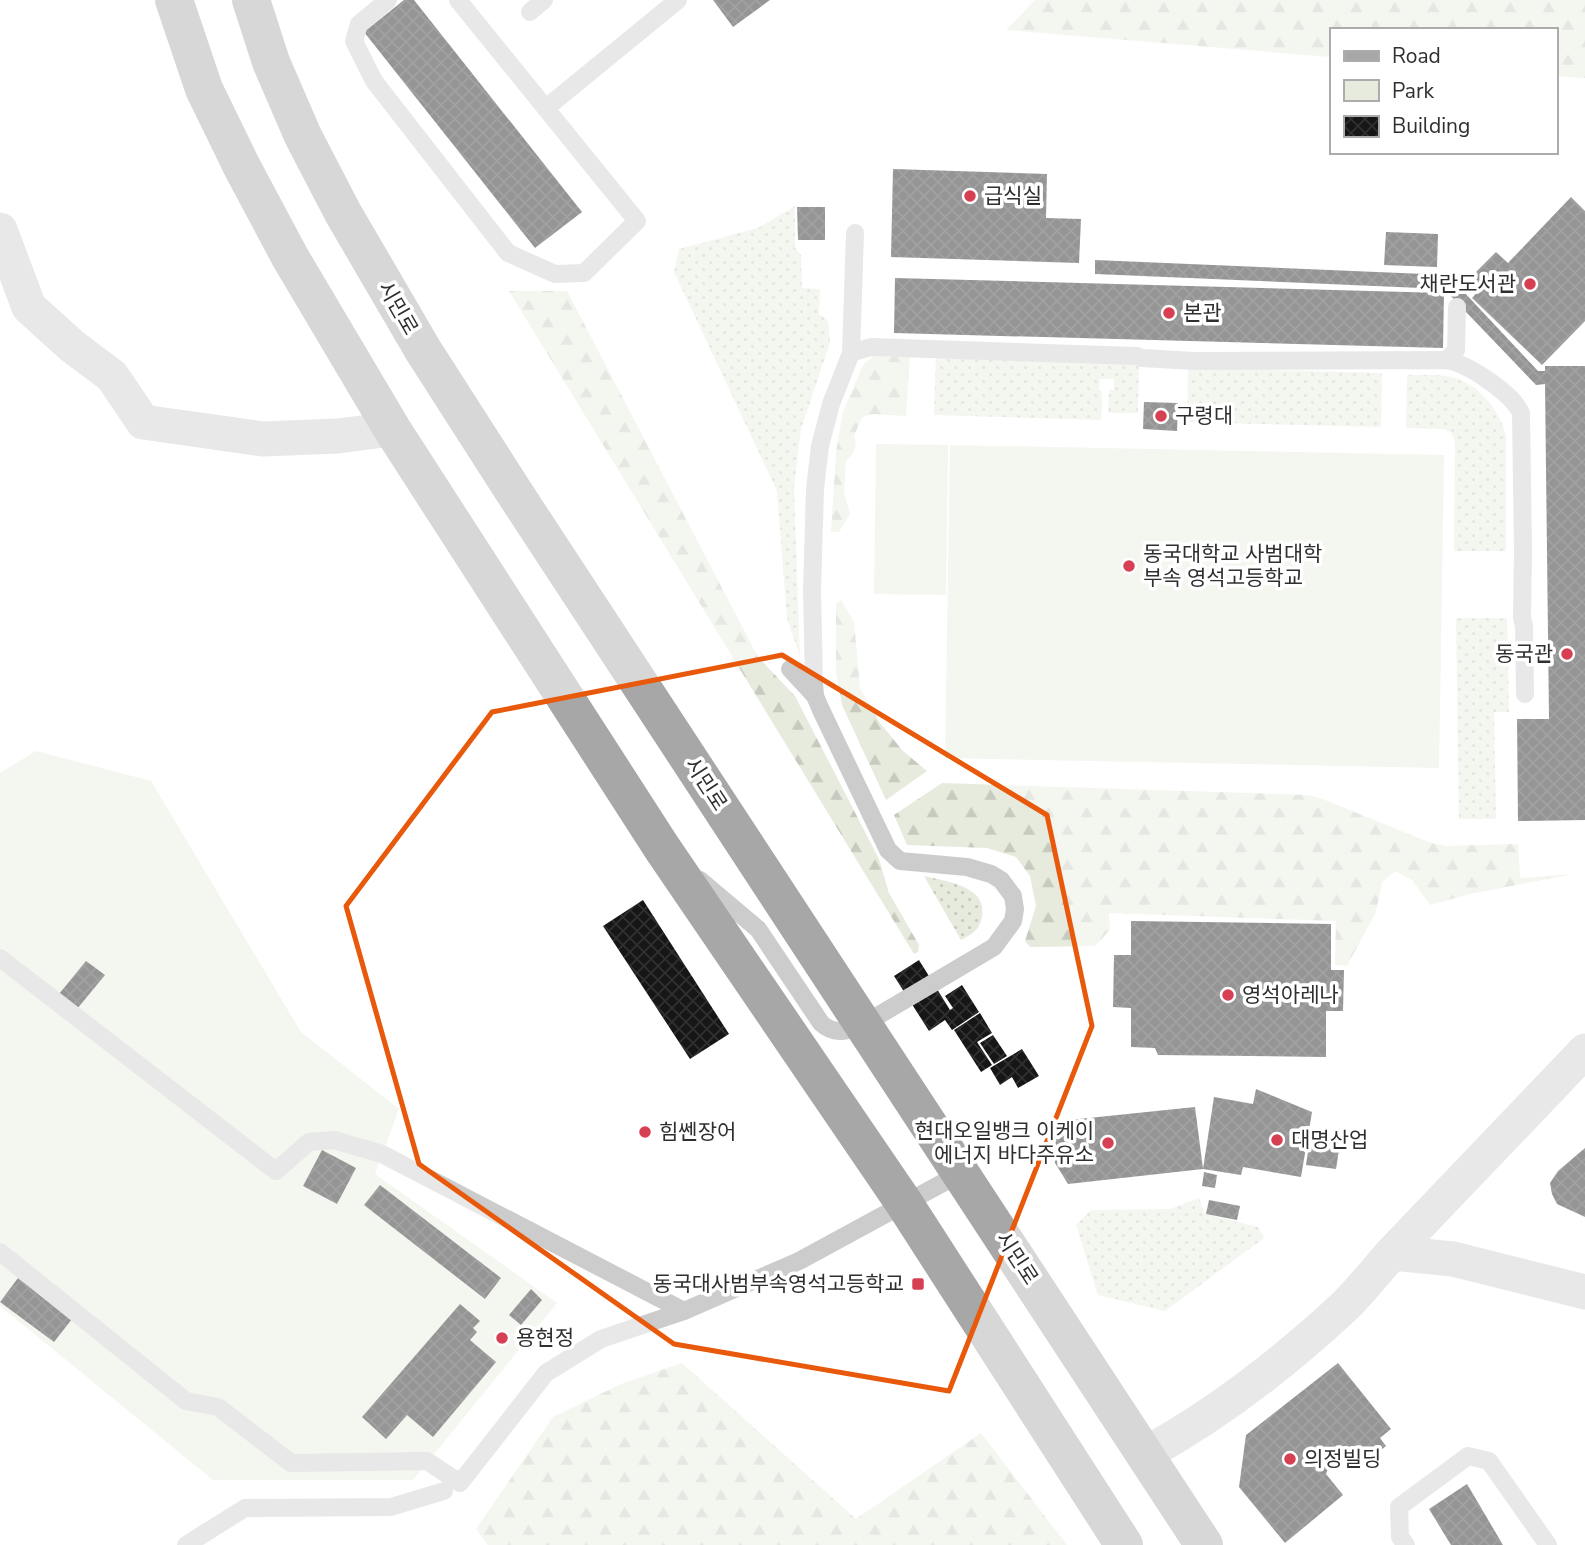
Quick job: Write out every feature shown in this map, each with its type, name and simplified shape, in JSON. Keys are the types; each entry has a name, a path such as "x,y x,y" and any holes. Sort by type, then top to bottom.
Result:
{"main road":[{"path":"174,0 204,89 242,167 290,257 392,429 663,848 904,1203 1124,1545"},
{"name":"시민로","path":"251,0 271,62 303,136 343,213 423,350 1203,1545"}],"street":[{"path":"0,230 29,307 72,346 112,376 143,422 263,439 338,436 392,429"},
{"path":"1145,1454 1194,1427 1297,1347 1347,1303 1585,1051"},
{"path":"1392,1253 1452,1259 1585,1292"}],"lane":[{"path":"388,0 359,23 354,41 374,81 508,253 555,274 584,273 638,220 458,0"},
{"path":"546,108 678,0"},
{"path":"815,696 812,591 815,489 820,446 831,404 851,354 855,233"},
{"path":"1447,360 1456,350 1457,307"},
{"path":"851,354 871,347 1137,356 1194,361 1447,360 1465,365 1513,401 1521,414 1521,608 1524,626 1525,694"},
{"path":"663,848 758,929 821,1023 828,1030 835,1032 863,1024 994,947 1008,931 1015,909 1013,896 1007,887 991,874 967,867 900,861 888,850 815,696 790,669"},
{"path":"0,958 276,1171 309,1142 334,1140 382,1154 684,1311"},
{"path":"0,1252 186,1401 218,1407 291,1463 427,1461 460,1483 546,1373 601,1339 684,1311 799,1261 961,1173"},
{"path":"1406,1545 1400,1536 1399,1507 1468,1456 1489,1461 1548,1545"},
{"path":"186,1545 245,1508 391,1507 444,1491"}],"highlighted area":[{"path":"782,655 1047,815 1092,1026 949,1391 674,1344 419,1164 346,906 492,712"}],"green space":[{"path":"1035,0 1585,0 1585,78 1557,76 1557,28 1330,28 1330,57 1006,30"},
{"path":"795,206 795,248 801,255 802,288 820,289 819,314 828,321 830,343 801,429 794,487 800,657 787,618 777,491 674,272 679,249 758,228"},
{"path":"509,291 567,291 758,657 795,696 879,859 889,893 919,945 918,952 914,954"},
{"path":"874,356 910,357 906,416 873,414 862,417 854,436 855,450 846,461 844,493 850,514 839,532 831,532 836,452 843,412 863,365"},
{"path":"936,356 1139,362 1138,413 1108,413 1109,390 1114,390 1114,379 1100,379 1101,420 934,415"},
{"path":"1188,368 1382,373 1381,427 1187,422"},
{"path":"1407,375 1437,375 1457,379 1485,397 1498,416 1506,436 1506,551 1454,551 1455,442 1451,432 1443,429 1406,428"},
{"path":"876,444 948,445 946,595 874,594"},
{"path":"950,445 1444,455 1439,768 945,758"},
{"path":"841,600 854,622 860,688 880,723 903,751 927,771 886,800 842,705 836,672 836,604"},
{"path":"1456,618 1507,618 1509,712 1494,712 1496,819 1459,819"},
{"path":"36,751 151,781 301,1032 399,1109 375,1174 557,1303 413,1480 213,1480 0,1306 0,773"},
{"path":"942,783 1307,795 1431,843 1446,846 1518,844 1520,878 1574,874 1470,894 1430,905 1412,880 1395,871 1382,882 1376,912 1347,966 1335,965 1336,921 1109,913 1110,930 1095,946 1030,947 1025,941 1036,906 1030,876 1016,857 987,848 907,845 894,815"},
{"path":"924,876 972,891 982,906 982,916 975,931 961,940"},
{"path":"1199,1198 1205,1214 1258,1227 1264,1238 1165,1311 1098,1295 1076,1225 1091,1210 1170,1209"},
{"path":"682,1363 856,1519 981,1433 1067,1545 488,1545 476,1529 553,1417 621,1384"}],"building":[{"path":"404,0 414,0 582,212 535,248 364,32"},
{"path":"713,0 770,0 733,27"},
{"name":"급식실","path":"893,169 1047,174 1046,218 1081,219 1079,263 891,257"},
{"name":"채란도서관","path":"1571,197 1585,211 1585,321 1542,365 1472,298 1480,289 1469,279 1496,252 1508,263"},
{"path":"797,207 825,207 825,240 798,240"},
{"path":"1386,232 1438,234 1437,267 1384,265"},
{"name":"동국관","path":"1095,260 1448,275 1538,371 1545,371 1545,366 1585,366 1585,820 1518,821 1517,719 1549,719 1545,384 1536,385 1444,289 1095,274"},
{"name":"본관","path":"895,278 1444,293 1443,348 894,333"},
{"name":"구령대","path":"1144,402 1178,403 1177,431 1143,429"},
{"path":"643,900 729,1034 690,1059 603,926"},
{"name":"영석아레나","path":"1131,921 1331,924 1331,970 1344,970 1343,1011 1326,1011 1326,1057 1158,1055 1155,1048 1131,1047 1131,1008 1113,1007 1114,955 1131,955"},
{"path":"919,960 950,1010 953,1008 945,996 962,985 979,1012 952,1030 945,1020 929,1031 894,976"},
{"path":"86,961 105,975 77,1009 59,994"},
{"path":"980,1013 992,1033 977,1042 992,1065 981,1072 954,1030"},
{"path":"993,1035 1007,1056 994,1064 980,1043"},
{"path":"1022,1049 1039,1076 1018,1088 1012,1077 1000,1085 990,1068"},
{"path":"1256,1089 1312,1112 1301,1177 1243,1167 1241,1175 1203,1169 1214,1097 1253,1104"},
{"name":"현대오일뱅크 이케이 에너지 바다주유소","path":"1195,1107 1203,1169 1068,1184 1055,1163 1050,1122"},
{"path":"1309,1145 1339,1150 1336,1169 1306,1165"},
{"path":"1585,1148 1585,1217 1557,1204 1550,1183 1558,1171"},
{"path":"322,1150 356,1168 337,1204 303,1186"},
{"path":"1204,1172 1217,1175 1215,1188 1202,1186"},
{"path":"380,1185 501,1278 485,1299 364,1205"},
{"path":"1209,1200 1240,1206 1237,1220 1206,1214"},
{"path":"18,1278 72,1319 54,1342 0,1302"},
{"path":"531,1289 542,1300 521,1325 509,1315"},
{"path":"460,1304 480,1321 473,1328 477,1332 470,1340 496,1362 433,1437 407,1415 386,1439 362,1417"},
{"name":"의정빌딩","path":"1338,1363 1391,1429 1380,1438 1386,1446 1359,1468 1346,1452 1329,1466 1326,1474 1343,1495 1285,1543 1239,1487 1246,1435"},
{"path":"1467,1484 1503,1545 1451,1545 1429,1509"}],"place":[{"name":"급식실","path":"970,196"},
{"name":"채란도서관","path":"1530,284"},
{"name":"본관","path":"1169,313"},
{"name":"구령대","path":"1161,416"},
{"name":"동국대학교 사범대학 부속 영석고등학교","path":"1129,566"},
{"name":"동국관","path":"1567,654"},
{"name":"영석아레나","path":"1228,995"},
{"name":"힘쎈장어","path":"645,1132"},
{"name":"대명산업","path":"1277,1140"},
{"name":"현대오일뱅크 이케이 에너지 바다주유소","path":"1108,1143"},
{"name":"동국대사범부속영석고등학교","path":"918,1284"},
{"name":"용현정","path":"502,1338"},
{"name":"의정빌딩","path":"1290,1459"}]}
